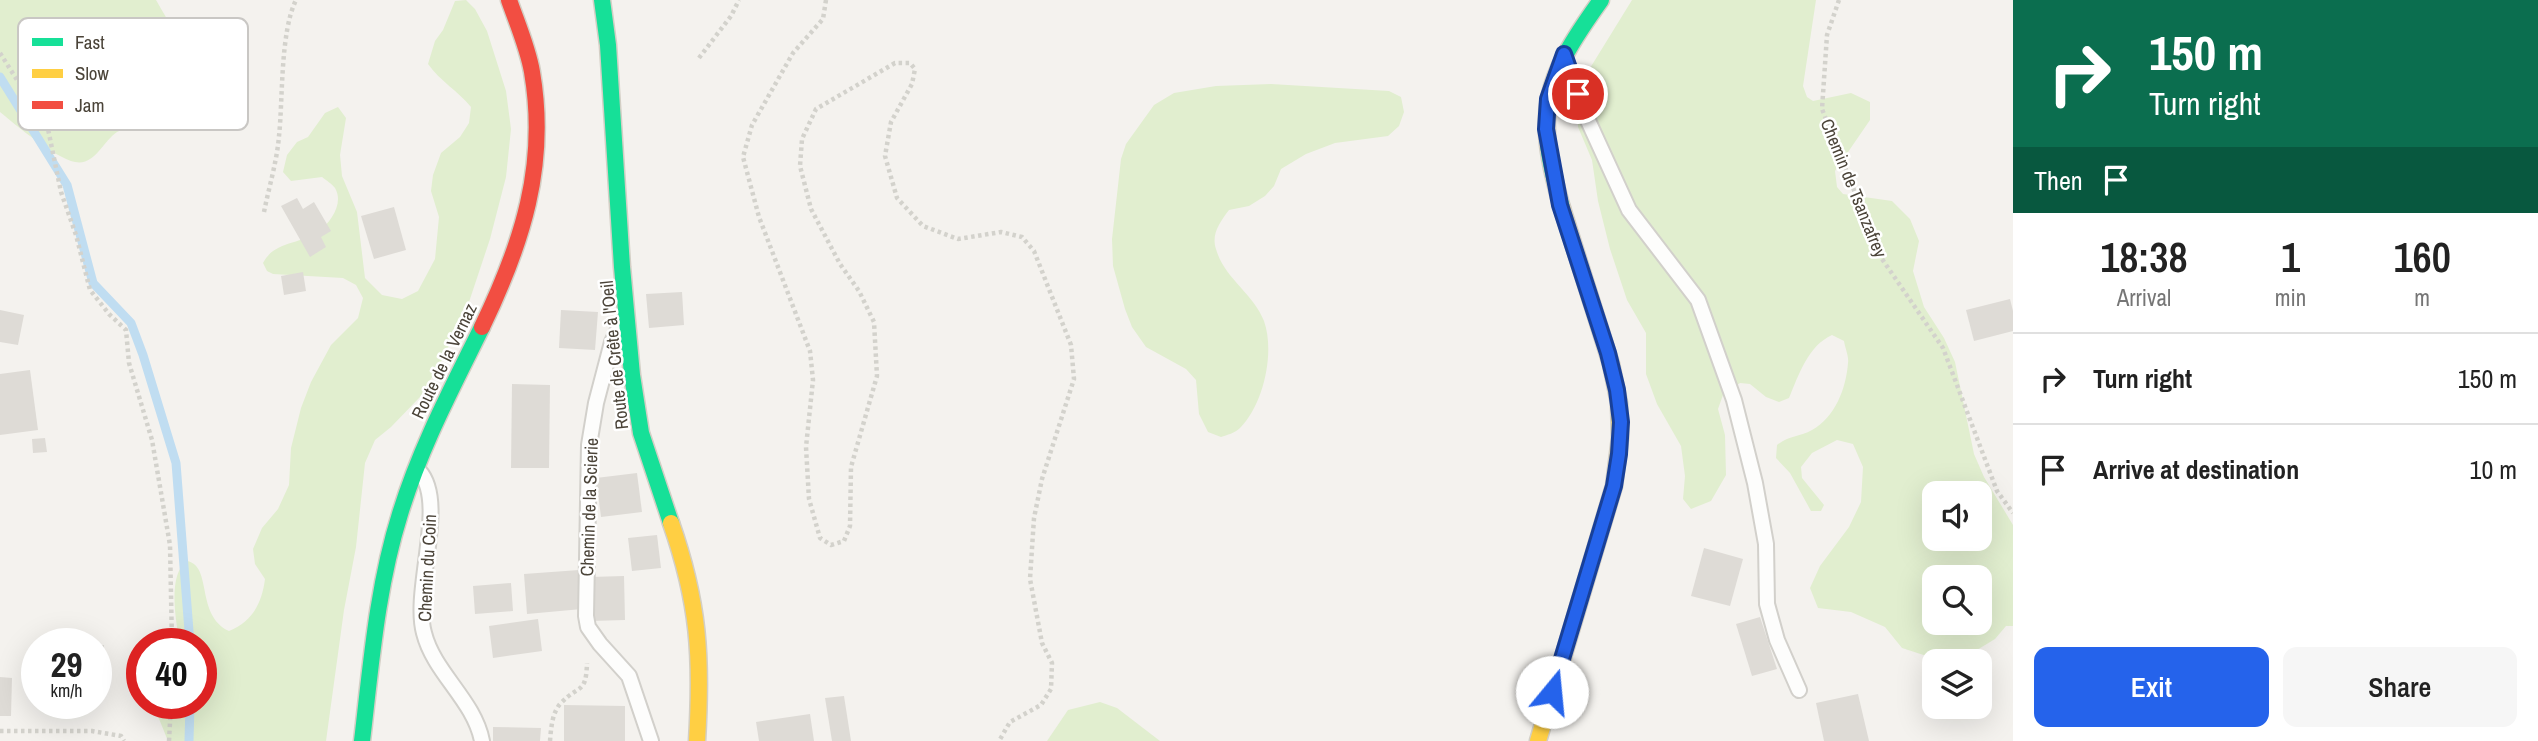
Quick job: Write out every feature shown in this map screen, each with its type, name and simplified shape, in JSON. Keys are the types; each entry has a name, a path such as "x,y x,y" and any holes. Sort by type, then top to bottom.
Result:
{"street":[{"name":"Route de la Vernaz","path":"362,741 393,542 416,468 514,257 533,188 540,134 539,116 527,52 509,0"},
{"name":"Route de Crête à l'Oeil","path":"602,0 609,50 633,383 643,441 685,566 697,621 701,674 697,741"},
{"path":"1538,741 1614,486 1619,454 1621,422 1617,390 1608,353 1560,205 1546,129 1548,99 1564,54 1601,0"}],"lane":[{"path":"1564,54 1585,114 1629,210 1698,300 1734,400 1755,483 1766,544 1767,604 1777,640 1799,690"},
{"name":"Chemin de la Scierie","path":"587,621 589,445 596,403 612,342 617,331 628,324"},
{"name":"Chemin du Coin","path":"416,468 426,480 430,500 422,590 423,632 433,656 475,722 482,741"},
{"path":"587,621 629,676 651,741"}],"path":[{"path":"264,212 279,139 284,65 291,10 296,0"},
{"path":"699,58 731,16 739,0"},
{"path":"825,0 823,19 793,54 752,125 743,157 759,217 810,351 813,380 806,447 808,499 820,538 831,545 844,541 850,526 851,467 877,376 873,322 859,291 840,264 811,209 800,166 802,139 816,109 895,63 910,63 915,69 912,84 891,122 885,156 897,198 923,226 958,239 1001,232 1022,237 1034,251 1071,345 1074,379 1042,479 1034,518 1030,579 1042,643 1052,663 1051,689 1041,705 1010,722 999,741"},
{"name":"Chemin de Tsanzafrey","path":"1839,0 1827,35 1822,109 1880,256 1943,348 1997,491 2013,513"},
{"path":"0,53 18,82"},
{"path":"48,130 61,192 76,235 90,290 126,330 129,363 152,440 170,545 172,628"},
{"path":"550,741 552,722 560,704 581,690 587,681 587,621"},
{"path":"169,741 170,719"},
{"path":"0,731 92,731 121,736 124,741"}],"green space":[{"path":"0,0 156,0 166,18 18,18 18,126 0,112"},
{"path":"466,0 475,9 487,31 506,91 511,129 506,177 490,239 467,308 440,364 420,397 375,440 365,463 356,547 344,610 326,741 168,741 159,719 217,719 217,628 178,628 174,600 177,576 187,561 195,565 200,572 212,614 218,624 229,631 250,617 258,604 265,579 255,564 253,549 262,528 278,509 289,485 291,448 301,408 311,382 331,345 358,318 363,298 356,285 343,278 273,274 267,271 263,263 274,250 319,231 328,223 337,206 335,188 322,177 291,181 283,172 287,155 297,142 308,137 325,113 338,107 346,118 340,155 342,176 357,212 365,278 382,295 402,299 418,291 435,259 439,217 431,191 433,175 441,153 460,137 469,123 471,107 428,64 435,41 443,30 455,1"},
{"path":"1632,0 1816,0 1803,86 1807,97 1813,101 1851,93 1870,102 1870,120 1835,171 1837,187 1843,194 1892,201 1910,219 1919,241 1913,271 1924,307 1944,338 1955,362 1974,454 1986,481 1922,481 1922,551 1992,551 1992,490 2013,525 2013,626 2006,626 1995,639 1979,649 1922,649 1922,654 1902,648 1885,627 1851,612 1818,608 1810,588 1820,566 1849,527 1861,502 1863,467 1853,444 1837,440 1812,453 1801,467 1802,478 1824,505 1821,511 1811,511 1790,473 1776,458 1777,445 1820,424 1838,401 1845,383 1848,358 1844,341 1832,335 1810,353 1789,398 1779,402 1766,397 1750,384 1740,383 1723,395 1718,409 1725,435 1726,475 1711,501 1691,509 1683,499 1685,476 1681,446 1657,404 1646,374 1646,333 1627,300 1610,249 1598,201 1592,160 1578,127 1578,111 1587,73"},
{"path":"1271,84 1389,91 1401,97 1404,112 1399,126 1388,136 1335,143 1306,154 1281,169 1274,186 1265,196 1249,206 1229,210 1220,224 1215,238 1216,249 1225,269 1259,311 1264,321 1268,347 1265,377 1255,406 1240,428 1221,437 1208,432 1199,414 1196,380 1186,369 1146,347 1132,327 1125,309 1113,266 1112,239 1121,159 1126,144 1154,105 1174,93 1216,86"},
{"path":"22,130 123,130 112,136 93,157 82,162 67,159"},
{"path":"1100,702 1117,708 1160,741 1047,741 1068,710"}],"building":[{"path":"297,198 303,209 314,202 331,231 321,237 326,247 310,257 281,206"},
{"path":"394,207 406,250 374,259 361,216"},
{"path":"303,272 306,291 284,295 281,276"},
{"path":"682,292 684,325 649,328 646,294"},
{"path":"2010,299 2013,331 1974,341 1966,310"},
{"path":"0,310 24,315 18,345 0,342"},
{"path":"561,310 598,312 595,350 559,348"},
{"path":"30,370 38,430 0,435 0,374"},
{"path":"512,384 550,385 549,468 511,468"},
{"path":"45,438 47,452 33,453 32,439"},
{"path":"637,473 642,512 601,517 596,478"},
{"path":"657,535 661,568 632,571 628,538"},
{"path":"1704,548 1743,559 1730,606 1691,596"},
{"path":"579,570 582,609 527,614 524,574"},
{"path":"624,576 625,620 591,621 590,577"},
{"path":"511,583 513,611 475,614 473,586"},
{"path":"1760,617 1777,669 1752,676 1736,624"},
{"path":"538,619 542,651 493,658 489,626"},
{"path":"0,677 12,678 11,716 0,716"},
{"path":"1858,694 1869,741 1824,741 1816,703"},
{"path":"844,696 851,741 832,741 825,698"},
{"path":"564,705 625,706 625,741 564,741"},
{"path":"810,714 814,741 759,741 756,722"},
{"path":"493,727 541,728 540,741 493,741"}],"waterway":[{"path":"0,77 18,106"},
{"path":"33,130 67,185 93,283 131,323 143,355 176,463 189,628"},
{"path":"189,741 190,719"}],"traffic: fast":[{"path":"602,0 608,45 622,267 632,375 641,433 671,523"},
{"path":"1562,208 1548,146 1549,98 1566,53 1601,0"},
{"path":"362,741 380,598 400,514 427,442 482,327"}],"traffic: slow":[{"path":"1538,741 1614,486 1620,438 1619,403 1611,364 1562,208"},
{"path":"671,523 693,605 699,683 697,741"}],"traffic: jam":[{"path":"482,327 520,234 534,172 537,139 532,72 509,0"}],"route":[{"path":"1552,692 1614,486 1621,422 1608,353 1560,205 1551,164 1546,129 1548,99 1564,54 1578,94"}]}
